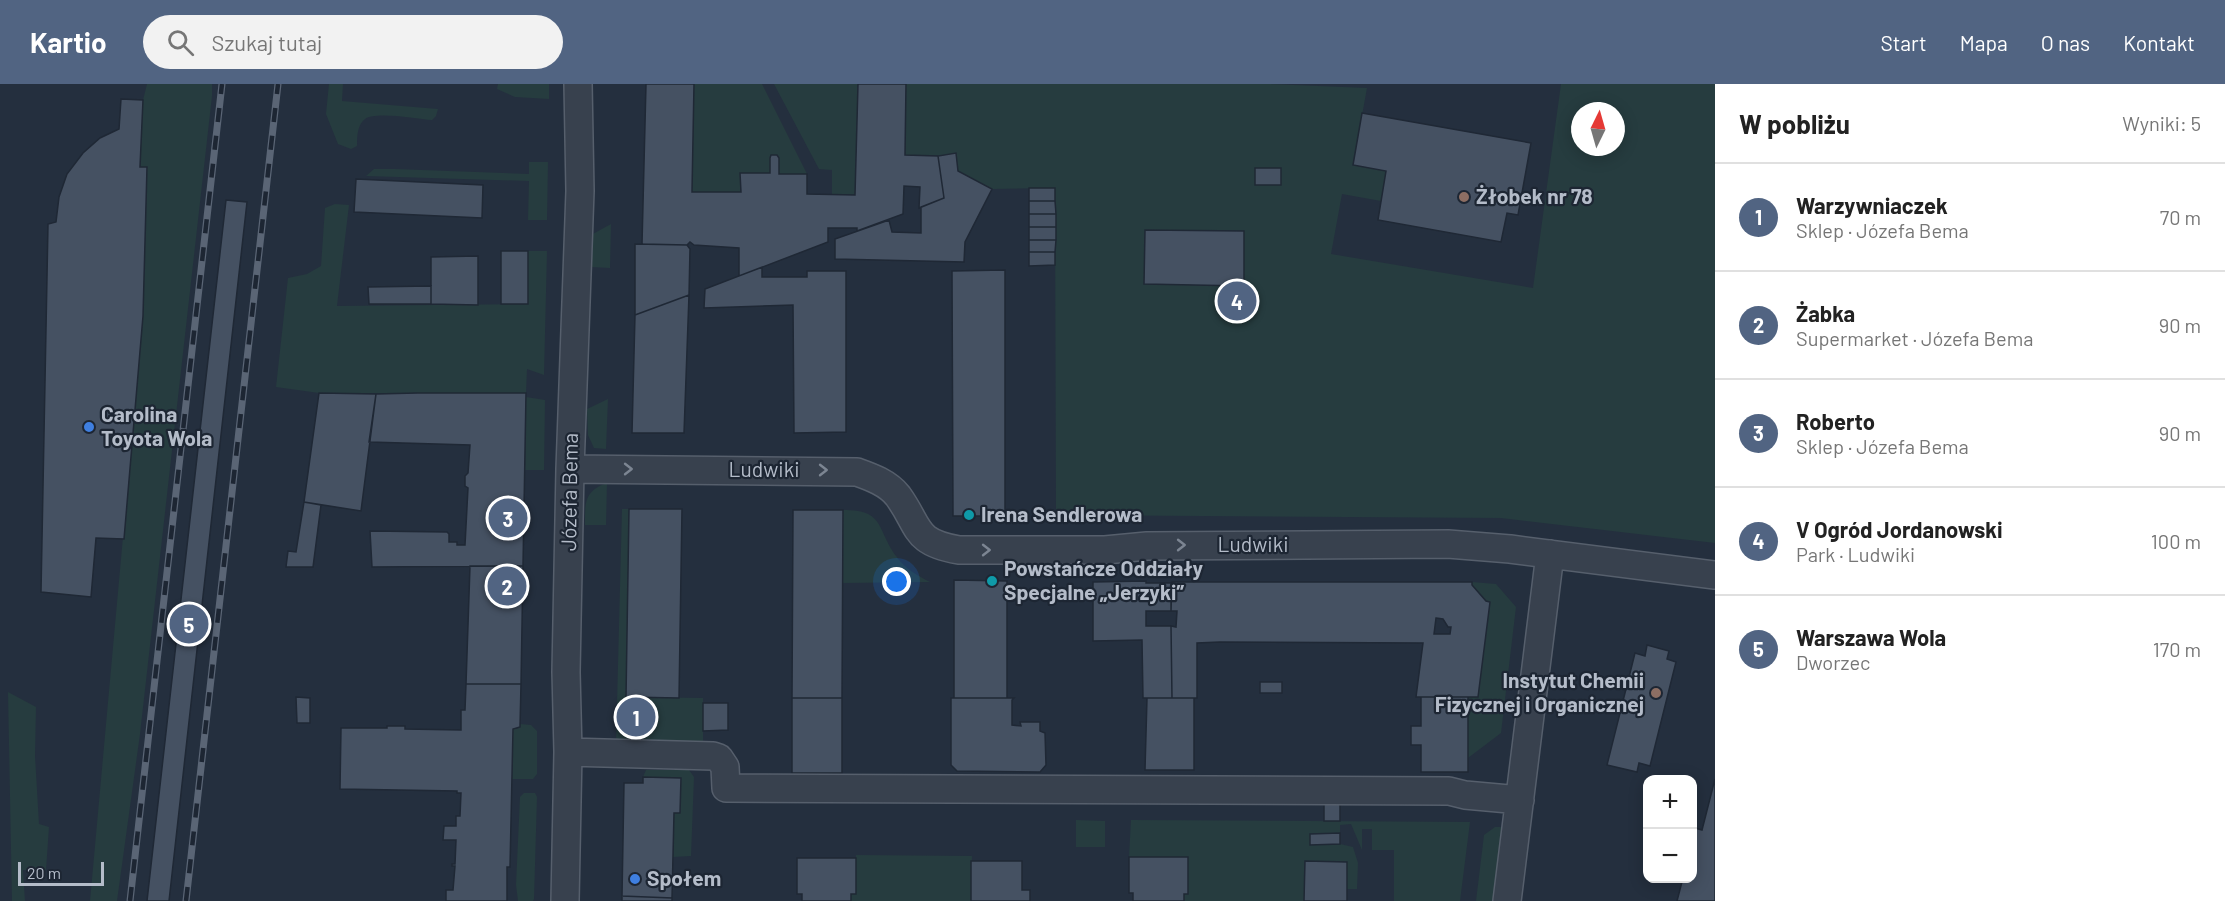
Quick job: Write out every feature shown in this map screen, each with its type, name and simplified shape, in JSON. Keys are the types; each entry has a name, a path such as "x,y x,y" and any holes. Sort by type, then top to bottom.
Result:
{"street":[{"name":"Józefa Bema","path":"565,901 570,469 580,202 578,84"},
{"name":"Ludwiki","path":"570,469 857,472 882,483 897,495 917,530 925,538 936,545 959,550 1448,544 1550,554 1715,575"},
{"path":"1507,901 1550,554"},
{"path":"568,752 713,756 719,758 725,767 726,788 1449,791 1465,795 1520,800"}],"green space":[{"path":"147,84 212,84 212,96 140,734 117,901 90,901 143,316 147,167 140,167 143,100"},
{"path":"329,84 343,84 342,101 438,109 432,120 387,116 365,119 359,128 357,146 351,149 338,144 326,114"},
{"path":"498,84 549,84 549,99 515,97 497,89"},
{"path":"694,84 762,84 807,174 779,174 779,158 777,155 772,155 770,173 741,173 741,192 692,192"},
{"path":"774,84 858,84 855,195 832,194 832,170 819,169"},
{"path":"906,84 1270,84 1367,88 1353,165 1386,171 1381,201 1342,194 1331,254 1533,288 1561,84 1715,84 1715,543 1501,518 1056,515 1055,188 992,189 958,171 956,153 938,156 905,155"},
{"path":"529,162 548,162 547,220 528,220 529,181 366,176 374,169 529,174"},
{"path":"335,204 349,205 337,306 527,304 528,251 547,251 544,375 527,369 526,393 319,393 276,387 288,278 307,274 321,266 325,208"},
{"path":"611,224 610,268 591,267 591,235"},
{"path":"526,397 545,400 544,470 525,470"},
{"path":"608,399 606,449 594,448 588,435 587,409"},
{"path":"607,483 606,525 585,525 587,499 599,486"},
{"path":"622,509 629,509 626,697 703,698 703,741 697,744 616,743"},
{"path":"843,510 866,513 873,517 899,560 930,582 843,583"},
{"path":"1472,582 1496,584 1516,607 1501,733 1468,758 1468,697 1478,697 1490,602 1486,601"},
{"path":"8,692 36,707 35,756 39,824 49,827 46,870 23,870 25,901 12,901"},
{"path":"520,724 531,725 537,731 537,774 533,779 512,779 513,729 517,729"},
{"path":"646,770 689,770 694,777 691,856 673,857 674,813 680,813 681,778 643,777"},
{"path":"524,793 535,793 537,797 533,901 518,901 516,885 520,797"},
{"path":"1076,820 1105,821 1105,847 1076,847"},
{"path":"1131,820 1470,822 1460,901 1394,901 1394,850 1372,850 1372,829 1362,829 1362,850 1351,824 1340,825 1340,833 1310,834 1310,844 1340,844 1353,847 1358,863 1357,889 1347,889 1347,862 1305,861 1304,901 1184,901 1184,894 1188,893 1188,857 1129,857"},
{"path":"1495,827 1505,827 1495,901 1476,901 1484,835"},
{"path":"856,855 972,856 971,901 851,901 851,894 856,894"}],"building":[{"path":"646,84 694,84 692,192 741,192 740,173 770,173 771,155 777,155 779,174 807,174 807,194 855,195 858,84 906,84 905,155 938,156 944,198 919,208 920,187 904,186 903,214 857,231 857,228 828,228 828,242 739,276 739,248 694,245 690,242 687,245 642,244"},
{"name":"Carolina Toyota Wola","path":"121,99 143,100 140,167 147,167 143,316 124,539 96,538 91,597 41,592 48,224 56,222 59,197 67,174 83,153 100,138 119,129"},
{"path":"1362,113 1531,143 1518,215 1507,213 1501,242 1378,220 1386,171 1353,165"},
{"path":"956,153 958,171 992,189 965,242 964,262 835,259 835,239 889,220 892,232 921,233 921,207 944,198 938,156"},
{"path":"1255,168 1281,168 1281,185 1255,185"},
{"path":"356,179 483,185 482,218 354,212"},
{"path":"1029,188 1055,188 1055,201 1029,201"},
{"path":"226,200 247,202 169,901 147,901"},
{"path":"1029,201 1055,201 1056,214 1029,214"},
{"path":"1029,214 1056,214 1056,227 1029,227"},
{"path":"1029,227 1056,227 1056,240 1029,240"},
{"path":"1145,230 1244,231 1244,286 1144,284"},
{"path":"1029,240 1056,240 1055,252 1029,252"},
{"path":"635,244 687,245 690,249 689,295 635,315"},
{"path":"501,251 528,251 528,304 501,304"},
{"path":"1029,252 1055,252 1055,265 1029,266"},
{"path":"478,256 478,305 431,304 431,257"},
{"path":"762,267 762,277 807,277 807,271 846,271 846,432 794,433 793,305 704,308 705,289"},
{"path":"1005,270 1005,516 953,516 952,271"},
{"path":"431,286 431,304 369,304 368,287"},
{"path":"689,295 684,433 632,433 635,315"},
{"path":"319,393 376,394 361,511 304,502"},
{"path":"526,393 523,566 372,567 370,531 447,532 449,542 465,545 468,488 465,486 465,476 468,473 470,445 369,442 376,394"},
{"path":"304,502 321,505 313,567 286,567 288,551 296,552"},
{"path":"629,509 682,509 679,698 626,697"},
{"path":"793,510 843,510 842,698 792,698"},
{"path":"470,566 523,566 521,684 466,684"},
{"path":"954,580 1007,581 1007,698 954,698"},
{"path":"1146,581 1146,583 1171,583 1171,611 1146,611 1146,626 1171,626 1172,698 1143,698 1142,640 1093,641 1093,582"},
{"path":"1172,582 1472,582 1486,601 1490,602 1478,697 1416,697 1423,643 1220,642 1197,643 1197,698 1172,698 1171,626 1176,627 1177,611 1171,611","holes":["1436,618 1443,619 1448,627 1451,627 1450,634 1434,634"]},
{"path":"1647,645 1669,651 1667,659 1676,662 1650,766 1639,763 1637,772 1607,765 1635,653 1645,656"},
{"path":"1260,682 1282,682 1282,693 1260,693"},
{"path":"466,684 521,684 520,727 513,729 510,867 507,867 507,901 446,901 446,890 453,890 455,866 452,864 455,864 456,840 443,840 444,826 456,826 456,816 460,816 461,793 457,791 340,789 341,728 405,726 405,729 461,730 461,710 465,710"},
{"path":"296,697 310,698 310,723 297,723"},
{"path":"1421,697 1468,697 1468,772 1421,772 1421,745 1411,745 1411,726 1421,726"},
{"path":"792,698 842,698 842,773 792,773"},
{"path":"951,698 1014,698 1012,700 1012,725 1021,726 1020,722 1040,722 1040,731 1045,733 1046,765 1040,772 957,771 951,765"},
{"path":"1147,698 1194,698 1194,770 1145,770"},
{"path":"703,703 728,703 728,730 703,731"},
{"path":"643,777 681,778 680,813 674,813 672,898 622,896 624,783 643,783"},
{"path":"1715,779 1715,901 1677,901 1682,883 1697,883 1697,829 1702,830"},
{"path":"1324,801 1340,801 1340,821 1324,821"},
{"path":"1340,833 1340,844 1310,845 1310,834"},
{"path":"1129,857 1188,857 1188,894 1184,894 1184,901 1133,901 1133,893 1129,893"},
{"path":"797,858 856,858 856,894 851,894 851,901 802,901 802,894 797,894"},
{"path":"971,861 1022,861 1022,890 1030,890 1030,901 971,901"},
{"path":"1305,861 1347,862 1347,901 1304,901"},
{"path":"622,896 672,898 672,901 622,901"}],"railway":[{"path":"130,901 222,84"},
{"path":"186,901 278,84"}],"place":[{"name":"Żłobek nr 78","path":"1464,197"},
{"name":"V Ogród Jordanowski","path":"1237,301"},
{"name":"Carolina Toyota Wola","path":"89,427"},
{"name":"Irena Sendlerowa","path":"969,515"},
{"name":"Roberto","path":"508,518"},
{"name":"Powstańcze Oddziały Specjalne „Jerzyki”","path":"992,581"},
{"name":"Żabka","path":"507,586"},
{"name":"Warszawa Wola","path":"189,624"},
{"name":"Instytut Chemii Fizycznej i Organicznej","path":"1656,693"},
{"name":"Warzywniaczek","path":"636,717"},
{"name":"Społem","path":"635,879"}]}
